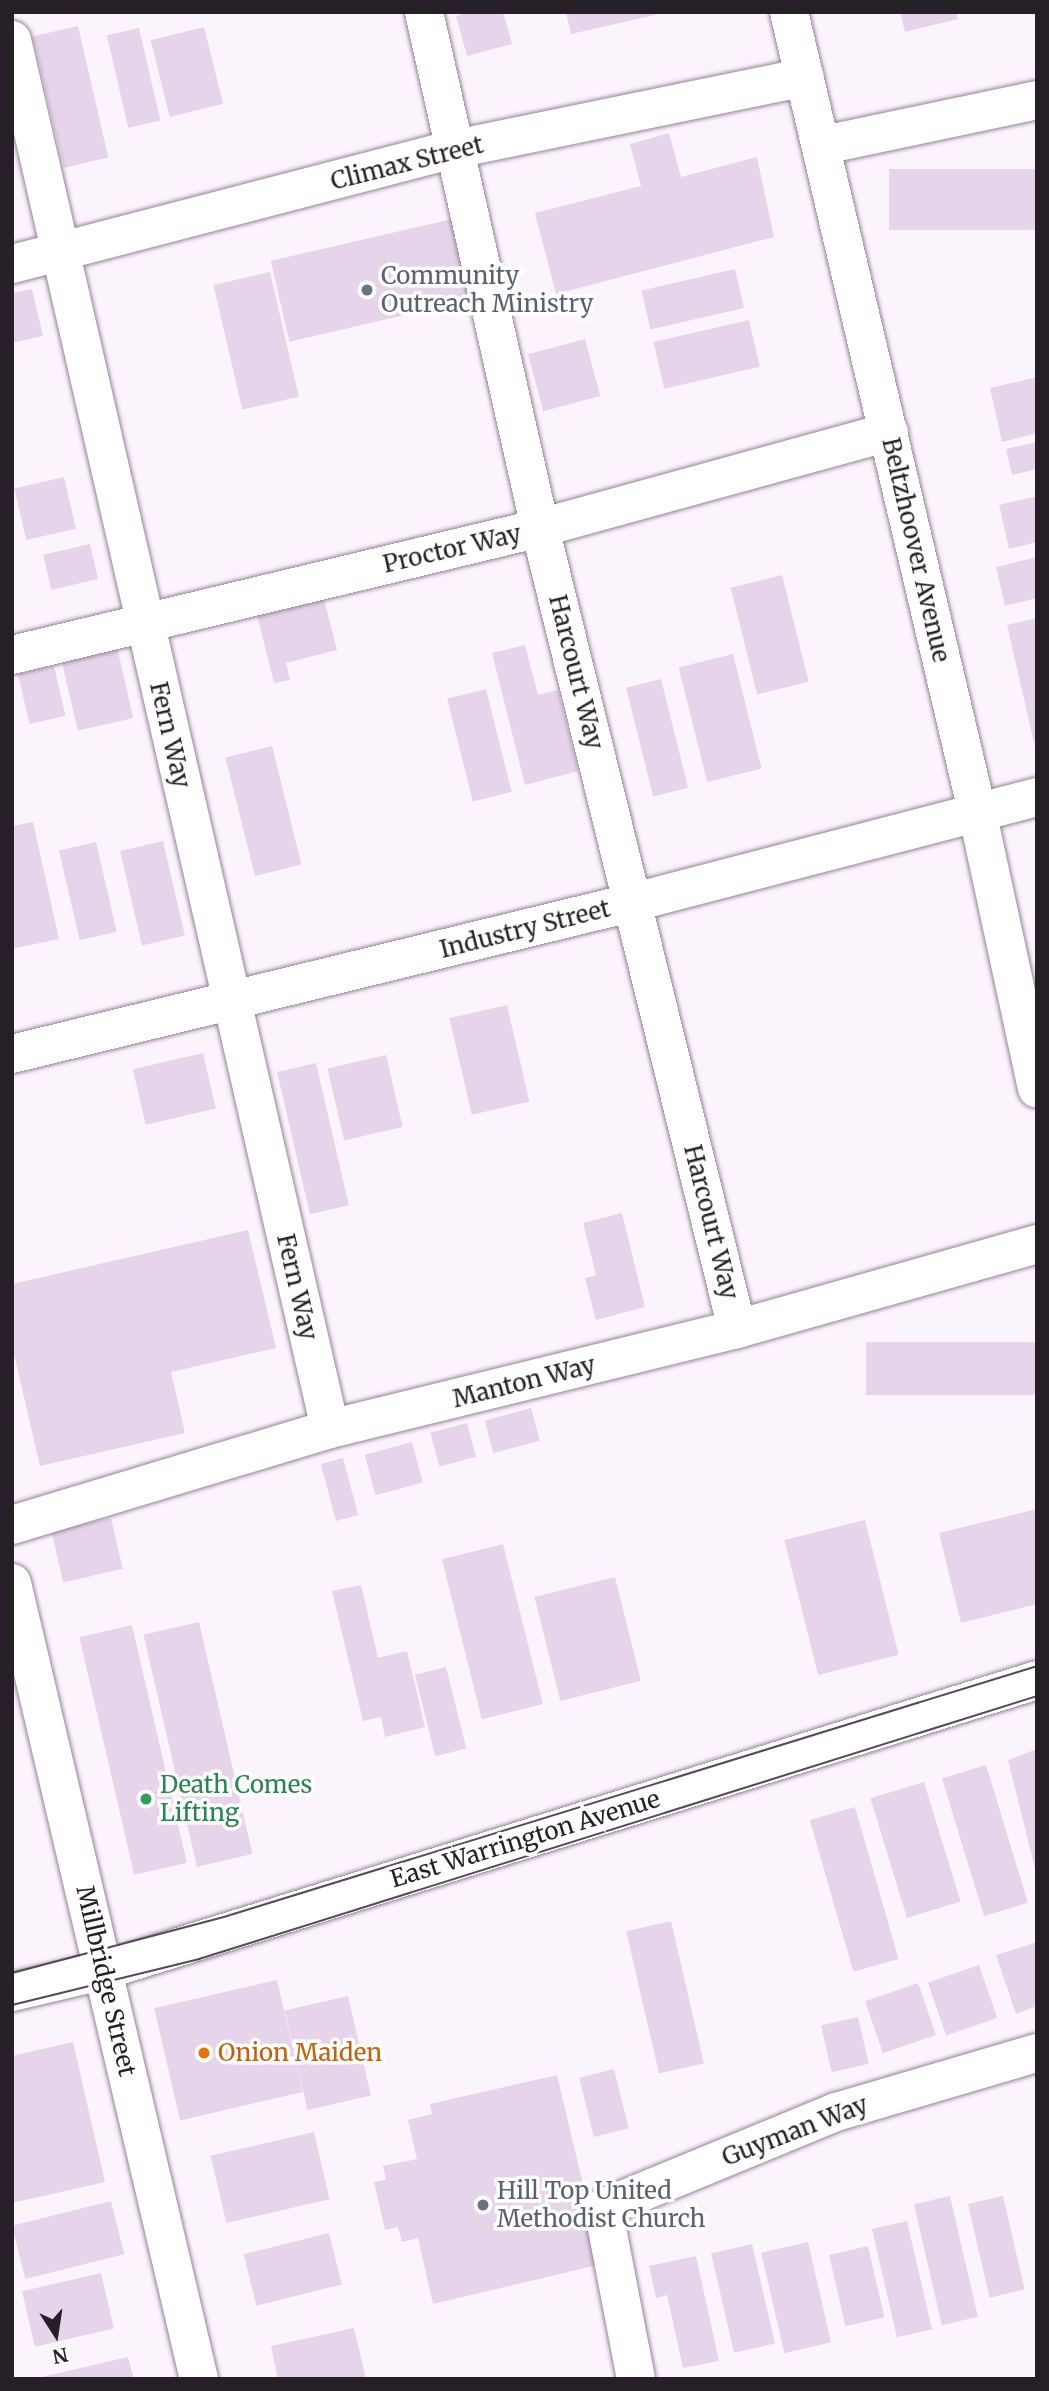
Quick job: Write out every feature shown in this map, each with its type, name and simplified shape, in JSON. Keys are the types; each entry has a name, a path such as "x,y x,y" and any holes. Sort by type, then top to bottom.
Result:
{"street":[{"name":"Harcourt Way","path":"424,12 540,528 737,1329"},
{"name":"Beltzhoover Avenue","path":"789,12 824,145 977,811 1037,1089"},
{"name":"Fern Way","path":"12,40 64,253 144,620 330,1429"},
{"name":"Climax Street","path":"12,264 64,253 455,149 806,77"},
{"path":"824,145 1037,100"},
{"name":"Proctor Way","path":"12,655 144,620 540,528 889,432"},
{"name":"Industry Street","path":"12,1054 634,902 1037,797"},
{"name":"Manton Way","path":"12,1525 330,1429 737,1329 1037,1244"},
{"name":"Millbridge Street","path":"12,1583 199,2379"},
{"name":"East Warrington Avenue","path":"12,1992 105,1970 1037,1680"},
{"name":"Guyman Way","path":"636,2379 603,2208 835,2112 1037,2053"}],"building":[{"path":"469,12 503,12 512,44 467,56 456,16"},
{"path":"566,12 664,12 664,13 571,34"},
{"path":"900,12 956,12 958,19 905,32"},
{"path":"78,26 108,158 64,168 33,36"},
{"path":"204,27 223,104 170,117 151,40"},
{"path":"139,28 160,121 128,128 107,35"},
{"path":"669,133 681,177 757,157 774,237 556,294 535,213 641,186 630,144"},
{"path":"889,169 1037,169 1037,230 889,230"},
{"path":"452,219 471,300 289,342 271,261"},
{"path":"735,269 744,308 650,330 641,291"},
{"path":"270,272 299,397 242,410 213,285"},
{"path":"32,289 43,336 12,343 12,293"},
{"path":"749,320 760,367 664,389 654,342"},
{"path":"585,339 600,396 543,411 528,354"},
{"path":"1037,377 1037,433 1002,442 990,388"},
{"path":"1037,442 1037,469 1012,475 1006,449"},
{"path":"64,477 76,529 26,540 14,488"},
{"path":"1037,496 1037,542 1009,549 999,505"},
{"path":"90,544 98,579 51,590 43,555"},
{"path":"1037,557 1037,598 1005,606 996,567"},
{"path":"782,575 809,682 757,695 731,588"},
{"path":"323,595 337,650 286,663 290,680 274,683 256,611"},
{"path":"1037,618 1037,743 1034,743 1007,625"},
{"path":"116,643 133,718 78,731 60,656"},
{"path":"525,645 538,695 558,690 578,771 525,785 492,653"},
{"path":"733,654 762,768 707,782 679,668"},
{"path":"54,666 65,716 29,724 18,674"},
{"path":"661,679 688,788 653,796 626,688"},
{"path":"486,689 512,792 473,802 447,699"},
{"path":"272,746 302,864 255,876 225,758"},
{"path":"33,822 59,939 12,949 12,826"},
{"path":"163,841 185,936 142,945 120,851"},
{"path":"96,842 117,932 80,940 59,851"},
{"path":"507,1005 529,1101 472,1115 450,1018"},
{"path":"203,1053 216,1109 146,1125 133,1069"},
{"path":"386,1055 403,1127 344,1141 328,1068"},
{"path":"316,1063 349,1205 310,1214 277,1072"},
{"path":"622,1213 645,1307 596,1320 585,1278 596,1275 583,1223"},
{"path":"248,1230 276,1348 171,1372 185,1433 40,1466 12,1346 12,1284"},
{"path":"866,1342 1037,1342 1037,1395 866,1395"},
{"path":"531,1408 540,1441 493,1453 485,1420"},
{"path":"467,1423 476,1457 439,1467 430,1433"},
{"path":"412,1442 423,1483 376,1495 365,1455"},
{"path":"343,1458 358,1515 336,1521 321,1464"},
{"path":"1037,1509 1037,1604 961,1623 939,1533"},
{"path":"111,1518 123,1569 63,1582 52,1532"},
{"path":"865,1520 899,1655 818,1675 784,1540"},
{"path":"503,1544 543,1704 482,1719 442,1559"},
{"path":"615,1577 641,1681 560,1701 534,1597"},
{"path":"361,1585 378,1658 407,1651 425,1727 385,1737 381,1717 363,1721 332,1591"},
{"path":"199,1622 253,1854 197,1867 143,1635"},
{"path":"132,1625 187,1863 134,1875 79,1637"},
{"path":"446,1667 466,1749 435,1756 415,1675"},
{"path":"1037,1749 1037,1873 1036,1873 1008,1760"},
{"path":"986,1765 1028,1903 984,1916 942,1778"},
{"path":"924,1782 961,1902 907,1918 870,1798"},
{"path":"855,1807 899,1959 853,1972 810,1820"},
{"path":"671,1921 704,2063 659,2074 626,1931"},
{"path":"1037,1942 1037,2006 1016,2014 996,1955"},
{"path":"979,1965 997,2018 946,2036 928,1983"},
{"path":"277,1980 303,2092 180,2120 154,2008"},
{"path":"918,1983 936,2035 883,2053 865,2001"},
{"path":"348,1996 371,2095 308,2110 285,2011"},
{"path":"858,2017 869,2064 832,2072 821,2026"},
{"path":"73,2042 105,2182 12,2203 12,2056"},
{"path":"614,2069 629,2128 594,2137 579,2078"},
{"name":"Hill Top United Methodist Church","path":"557,2075 602,2264 433,2304 418,2238 402,2242 398,2227 385,2230 374,2182 386,2180 383,2166 417,2159 408,2120 432,2114 430,2104"},
{"path":"314,2132 330,2199 226,2223 211,2156"},
{"path":"950,2196 978,2317 942,2325 914,2204"},
{"path":"1003,2196 1025,2290 990,2298 968,2204"},
{"path":"111,2201 124,2254 25,2279 12,2226"},
{"path":"907,2221 932,2329 897,2337 872,2229"},
{"path":"329,2233 342,2284 256,2306 244,2254"},
{"path":"808,2242 831,2342 784,2353 761,2253"},
{"path":"752,2244 775,2343 734,2353 711,2253"},
{"path":"868,2246 884,2317 845,2326 829,2255"},
{"path":"696,2256 719,2361 683,2368 667,2295 656,2298 649,2266"},
{"path":"101,2273 114,2329 35,2347 22,2291"},
{"path":"354,2328 366,2379 278,2379 271,2346"},
{"path":"128,2357 134,2379 37,2379 37,2378"}],"tram line":[{"path":"12,1973 227,1916 1037,1666"},
{"path":"12,2005 199,1959 1037,1696"}],"place":[{"name":"Community Outreach Ministry","path":"367,290"},
{"name":"Death Comes Lifting","path":"146,1799"},
{"name":"Onion Maiden","path":"204,2053"},
{"name":"Hill Top United Methodist Church","path":"483,2205"}]}
